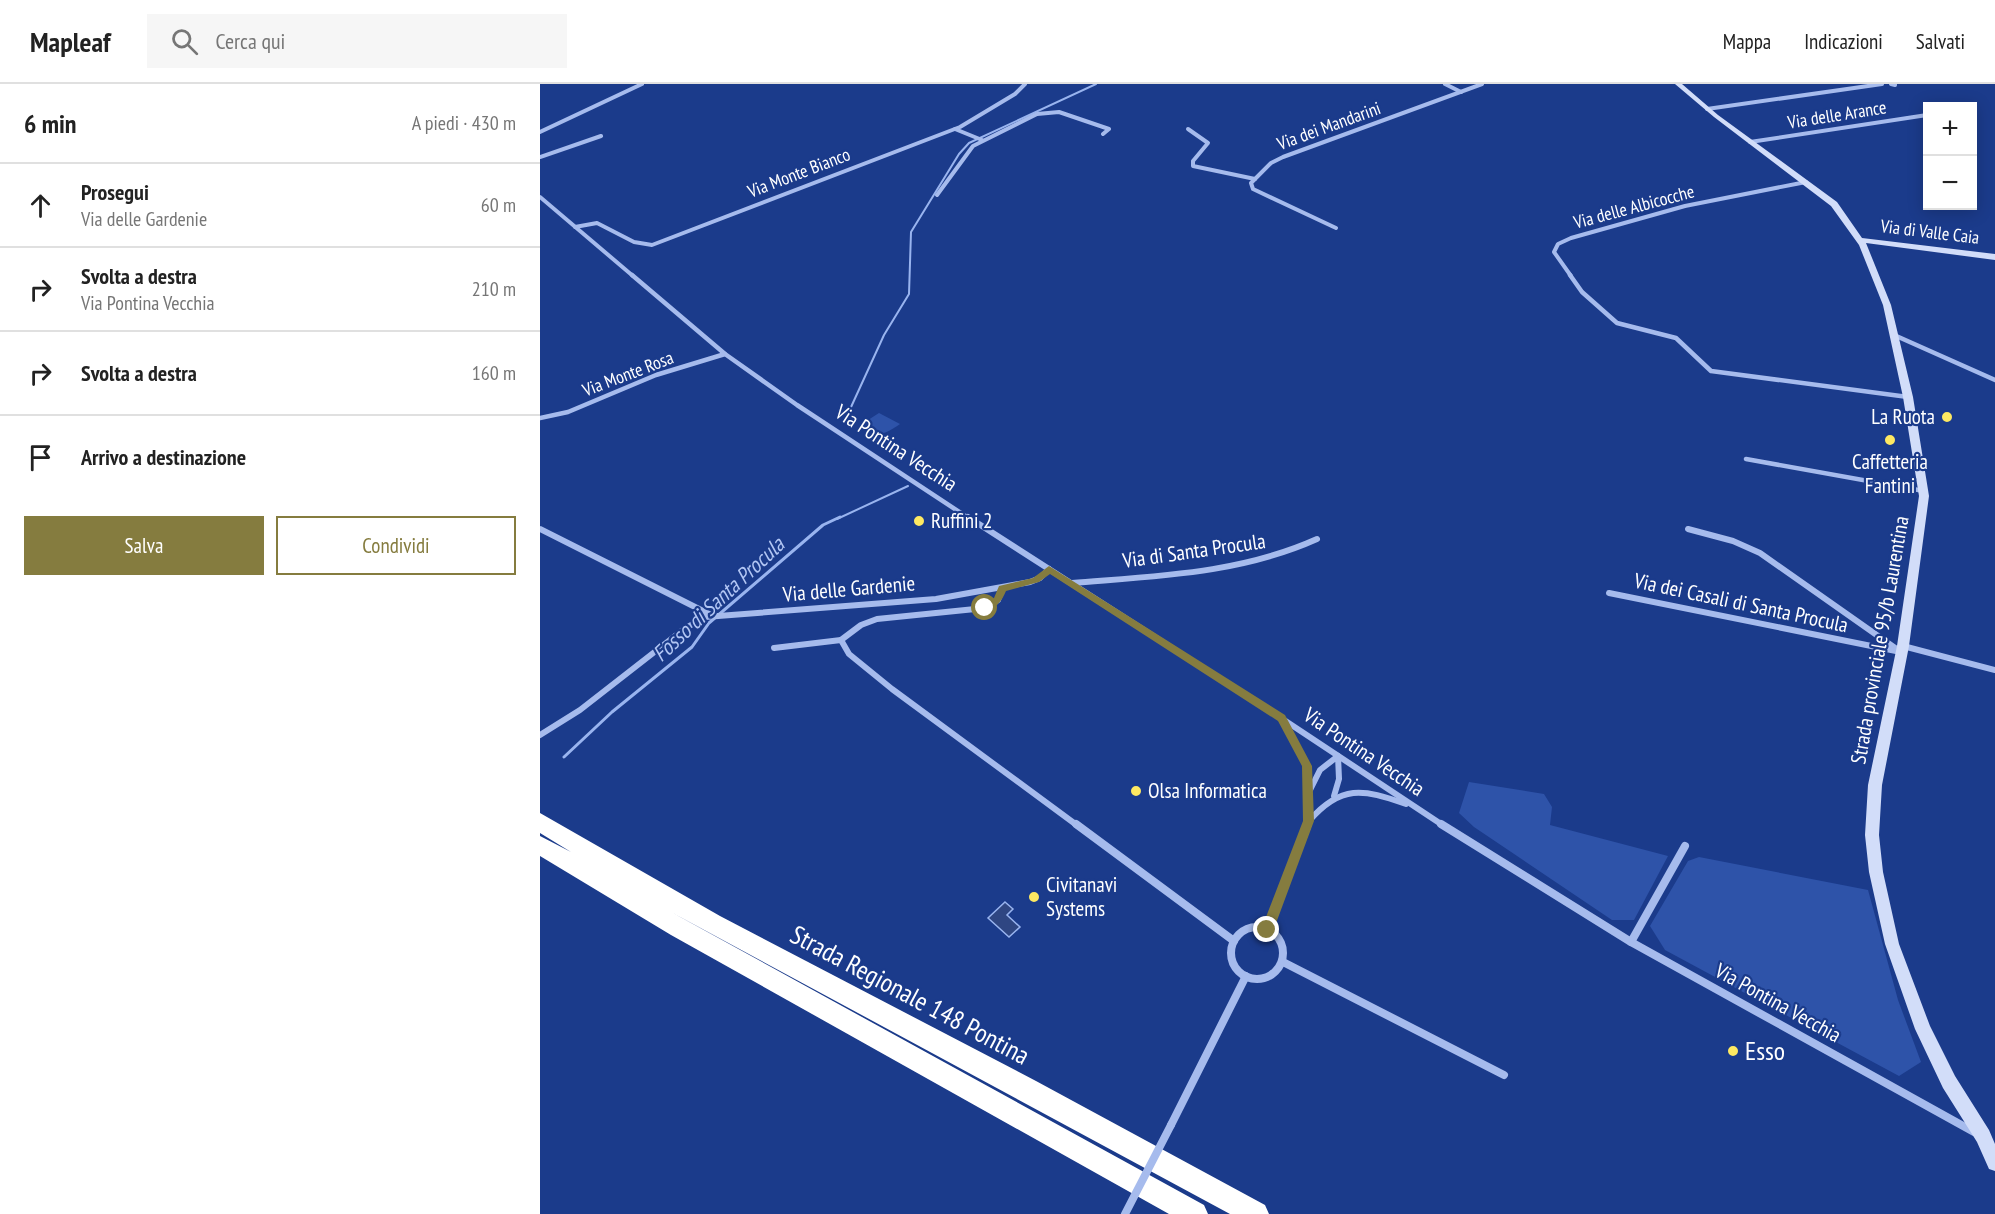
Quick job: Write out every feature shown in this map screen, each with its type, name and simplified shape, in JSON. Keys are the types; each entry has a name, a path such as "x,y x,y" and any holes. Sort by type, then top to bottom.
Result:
{"highway":[{"name":"Strada Regionale 148 Pontina","path":"540,822 610,866 695,914 985,1066 1256,1214"},
{"path":"540,845 679,928 1195,1214"}],"main road":[{"name":"Strada provinciale 95/b Laurentina","path":"1678,84 1707,109 1806,182 1838,209 1860,240 1879,282 1908,397 1924,491 1902,649 1879,755 1873,801 1872,835 1878,890 1892,944 1923,1029 1949,1082 1983,1136 1995,1162"},
{"name":"Via di Valle Caia","path":"1860,240 1995,257"}],"street":[{"path":"540,132 642,84"},
{"name":"Via Monte Bianco","path":"575,227 597,223 637,243 660,243 718,221 732,213 955,129 1015,94 1025,84"},
{"path":"1445,84 1461,92"},
{"name":"Via dei Mandarini","path":"1255,179 1272,162 1283,156 1482,84"},
{"name":"Via delle Arance","path":"1707,109 1882,84"},
{"path":"937,195 952,178 967,152 982,140 1037,114 1062,113 1109,129 1103,134"},
{"name":"Via delle Arance","path":"1750,142 1923,116"},
{"path":"955,129 982,140"},
{"path":"1188,129 1208,143 1193,161 1193,166 1255,179 1250,185 1252,188 1336,228"},
{"path":"540,157 602,136"},
{"name":"Via delle Albicocche","path":"1806,182 1688,206 1571,238 1558,244 1554,252 1582,292 1616,322 1624,327 1676,339 1711,370 1908,397"},
{"name":"Via Pontina Vecchia","path":"540,197 725,354 797,405 1416,808 1631,942 1995,1143"},
{"path":"1893,335 1995,380"},
{"name":"Via Monte Rosa","path":"540,418 568,412 656,375 725,354"},
{"path":"1746,459 1924,491"},
{"path":"540,529 711,616"},
{"path":"1688,529 1733,541 1756,552 1902,649"},
{"name":"Via di Santa Procula","path":"1072,583 1166,576 1215,569 1281,555 1317,539"},
{"name":"Via delle Gardenie","path":"540,735 589,703 699,619 711,616 936,599 1036,580 1049,569"},
{"path":"774,648 842,640 861,625 877,619 985,608 998,600 1002,588"},
{"name":"Via dei Casali di Santa Procula","path":"1609,592 1902,649 1995,670"},
{"path":"842,640 849,654 892,689 1233,941"},
{"path":"1267,930 1309,821 1308,771 1305,759 1281,718"},
{"path":"1309,794 1320,770 1338,756"},
{"path":"1309,821 1334,796 1339,779 1338,756"},
{"path":"1334,796 1372,794 1416,808"},
{"path":"1631,942 1685,846"},
{"path":"1267,930 1275,934 1283,947 1283,962 1272,975 1254,978 1246,976 1233,965 1230,949 1233,941 1245,931 1267,930"},
{"path":"1283,962 1504,1075"},
{"path":"1125,1214 1246,976"}],"shaded area":[{"path":"879,413 900,424 882,433 864,425"},
{"path":"1469,782 1544,794 1552,807 1550,825 1668,856 1634,920 1612,920 1474,827 1459,813"},
{"path":"1699,857 1868,890 1898,1000 1921,1062 1899,1076 1665,950 1650,926 1688,861"},
{"path":"1005,902 1013,909 1007,915 1020,927 1009,937 988,918"}],"waterway":[{"name":"Fosso di Santa Procula","path":"846,418 884,335 909,294 911,232 959,154 969,143 1096,84"},
{"name":"Fosso di Santa Procula","path":"837,519 908,486"},
{"name":"Fosso di Santa Procula","path":"564,757 612,712 692,647 709,623 823,525 840,517"}],"place":[{"name":"La Ruota","path":"1947,417"},
{"name":"Caffetteria Fantini","path":"1890,440"},
{"name":"Ruffini 2","path":"919,521"},
{"name":"Olsa Informatica","path":"1136,791"},
{"name":"Civitanavi Systems","path":"1034,897"},
{"name":"Esso","path":"1733,1051"}],"route":[{"path":"985,608 998,600 1002,588 1036,580 1049,569 1281,718 1307,766 1309,821 1267,930"}]}
